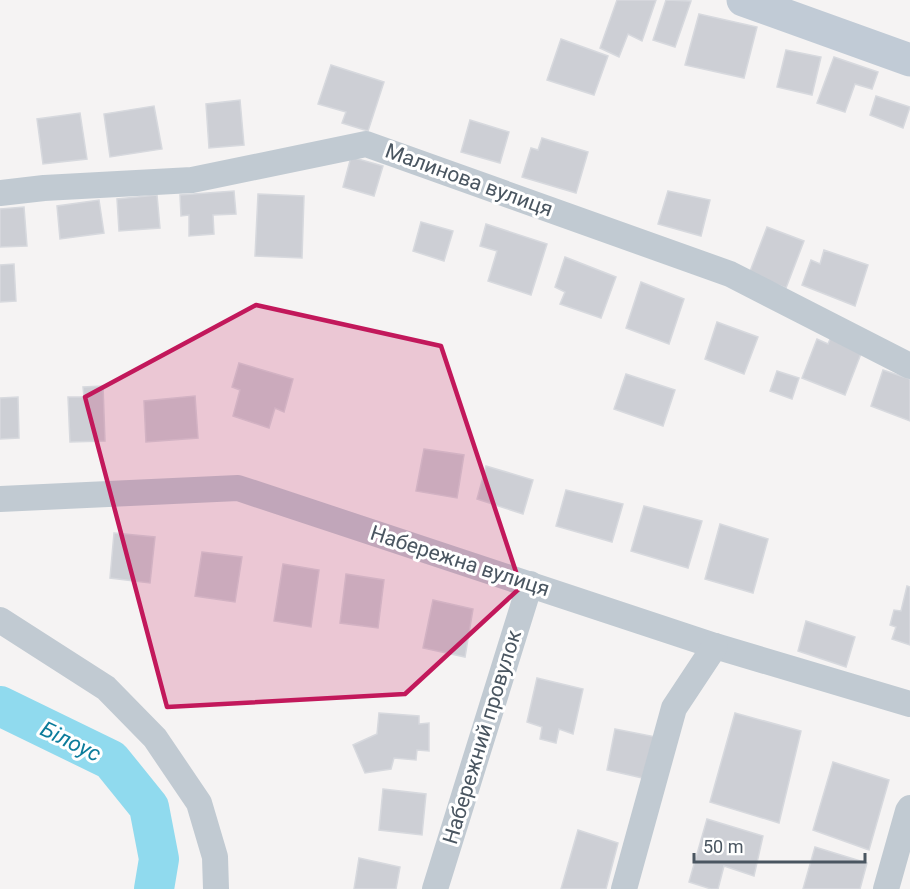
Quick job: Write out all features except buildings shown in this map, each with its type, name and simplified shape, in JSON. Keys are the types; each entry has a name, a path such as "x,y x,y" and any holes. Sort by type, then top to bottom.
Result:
{"main road":[{"path":"743,0 910,60"}],"street":[{"name":"Малинова вулиця","path":"0,193 45,188 192,180 366,144 730,274 910,366"},
{"name":"Набережна вулиця","path":"0,499 238,488 715,646 910,704"},
{"name":"Набережний провулок","path":"435,889 530,584"},
{"path":"0,620 106,688 155,738 199,803 215,857 216,889"},
{"path":"624,889 674,708 715,646"},
{"path":"886,889 910,808"}],"highlighted area":[{"path":"256,305 441,346 521,587 405,694 167,707 85,397"}],"waterway":[{"name":"Білоус","path":"0,706 111,760 149,807 159,859 154,889"}]}
